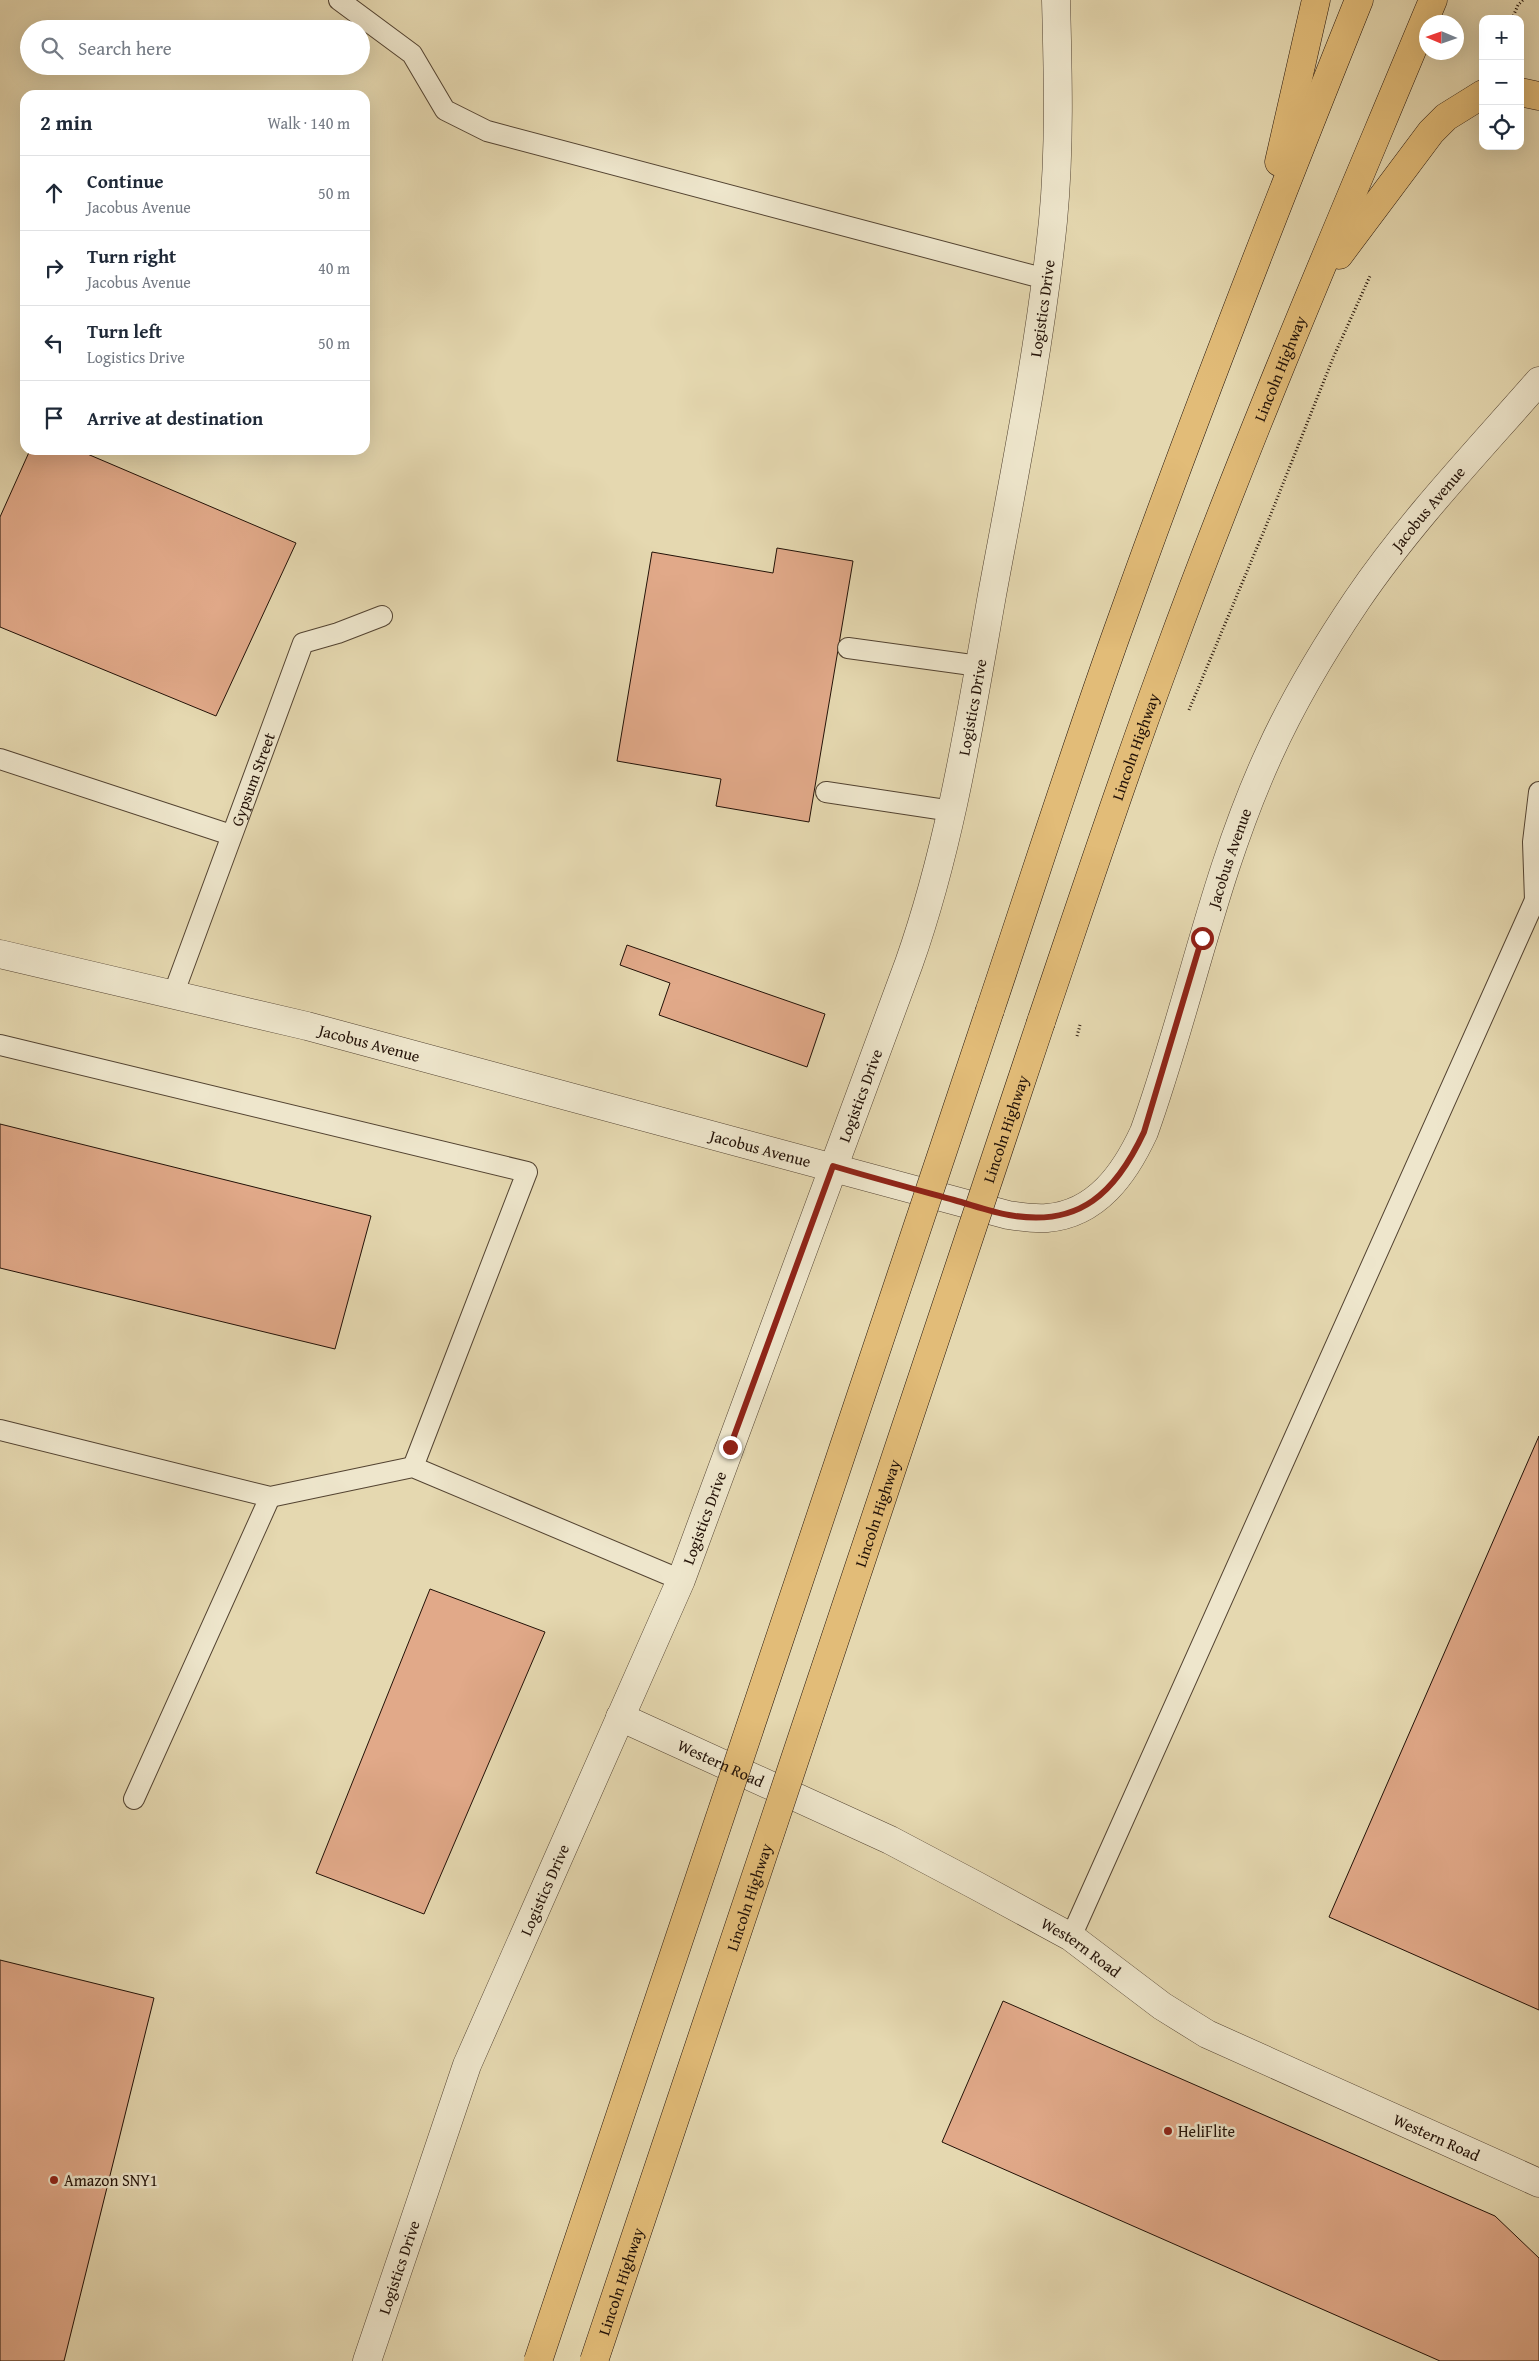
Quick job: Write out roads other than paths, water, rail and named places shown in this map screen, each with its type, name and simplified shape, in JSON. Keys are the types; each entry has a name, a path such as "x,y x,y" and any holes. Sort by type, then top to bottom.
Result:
{"highway":[{"path":"1260,248 1316,0"},
{"path":"538,2361 1122,618 1260,248 1359,0"},
{"name":"Lincoln Highway","path":"594,2361 1041,1022 1167,658 1238,472 1433,0"},
{"path":"1524,93 1539,96"},
{"path":"1314,289 1431,132 1465,104 1479,96"}],"street":[{"name":"Logistics Drive","path":"366,2361 466,2065 681,1580 923,924 952,811 1028,399 1046,280 1053,218 1056,157 1058,95 1056,0"},
{"name":"Jacobus Avenue","path":"0,954 307,1026 833,1166 1008,1215 1047,1218 1068,1214 1086,1206 1108,1188 1133,1156 1144,1132 1224,868 1269,754 1296,700 1357,600 1396,547 1539,381"},
{"name":"Western Road","path":"620,1717 890,1840 1071,1937 1162,2006 1207,2034 1539,2183"}],"lane":[{"path":"339,0 366,20"},
{"path":"370,23 412,54 445,110 487,131 1046,280"},
{"name":"Gypsum Street","path":"173,995 303,643 338,633 382,616"},
{"path":"848,648 979,666"},
{"path":"0,759 231,835"},
{"path":"826,792 952,811"},
{"path":"1071,1937 1537,901 1533,842 1539,792"},
{"path":"0,1045 527,1172 413,1467"},
{"path":"0,1430 270,1497 413,1467 681,1580"},
{"path":"134,1799 270,1497"}],"place":[{"name":"HeliFlite","path":"1168,2131"},
{"name":"Amazon SNY1","path":"54,2180"}]}
